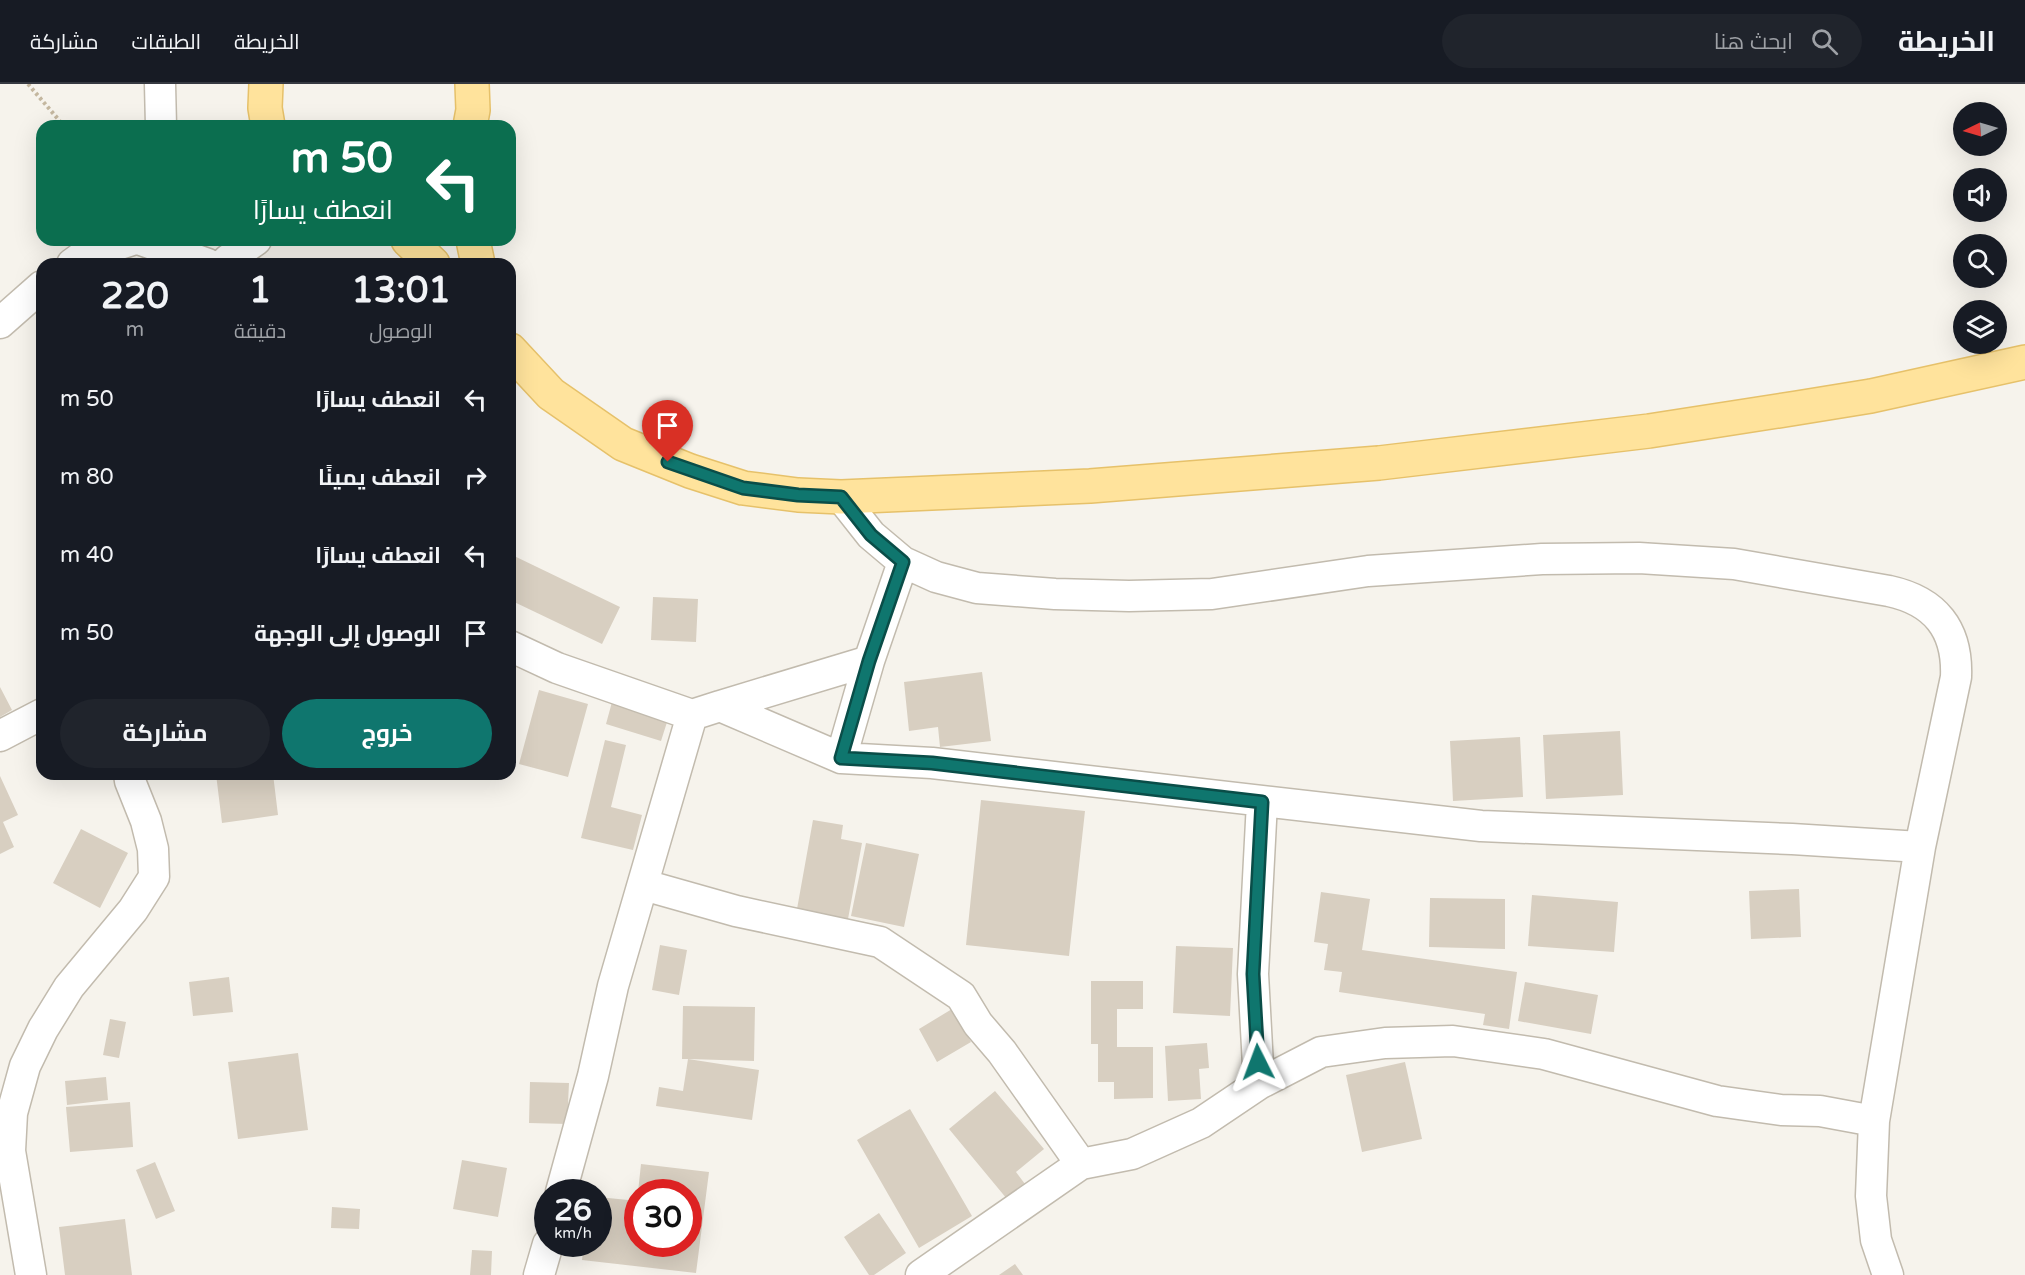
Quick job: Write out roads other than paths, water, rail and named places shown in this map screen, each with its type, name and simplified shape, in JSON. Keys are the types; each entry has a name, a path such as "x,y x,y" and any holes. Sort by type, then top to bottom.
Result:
{"main road":[{"path":"266,84 267,120"},
{"path":"471,120 472,84"},
{"path":"414,246 427,258"},
{"path":"516,356 551,394 623,444 690,471 743,488 798,495 841,497 1090,486 1379,464 1586,440 1776,412 1871,396 2025,362"}],"street":[{"path":"160,84 161,120"},
{"path":"80,258 145,246 225,257 245,246"},
{"path":"0,323 36,291"},
{"path":"841,497 871,535 903,562 936,577 976,588 1055,594 1129,596 1212,594 1368,571 1542,560 1640,558 1734,564 1905,595 1922,602 1941,620 1953,643 1957,659 1956,677 1920,847 1874,1121 1871,1196 1876,1240 1888,1275"},
{"path":"841,758 869,661 903,562"},
{"path":"516,649 557,668 706,710 841,758 932,763 1481,826 1792,839 1920,847"},
{"path":"706,710 869,661"},
{"path":"565,1179 593,1076 613,987 644,885 706,710"},
{"path":"0,736 36,717"},
{"path":"31,1275 10,1151 12,1113 25,1066 43,1029 69,987 144,895 153,877 153,849 146,820 130,780"},
{"path":"1259,1084 1253,974 1262,802"},
{"path":"644,885 736,911 880,942 961,996 978,1023 1002,1052 1081,1164"},
{"path":"921,1275 1081,1164 1132,1154 1191,1128 1259,1084 1321,1052 1385,1043 1453,1041 1544,1054 1717,1101 1781,1110 1820,1111 1874,1121"},
{"path":"539,1275 544,1257"}]}
